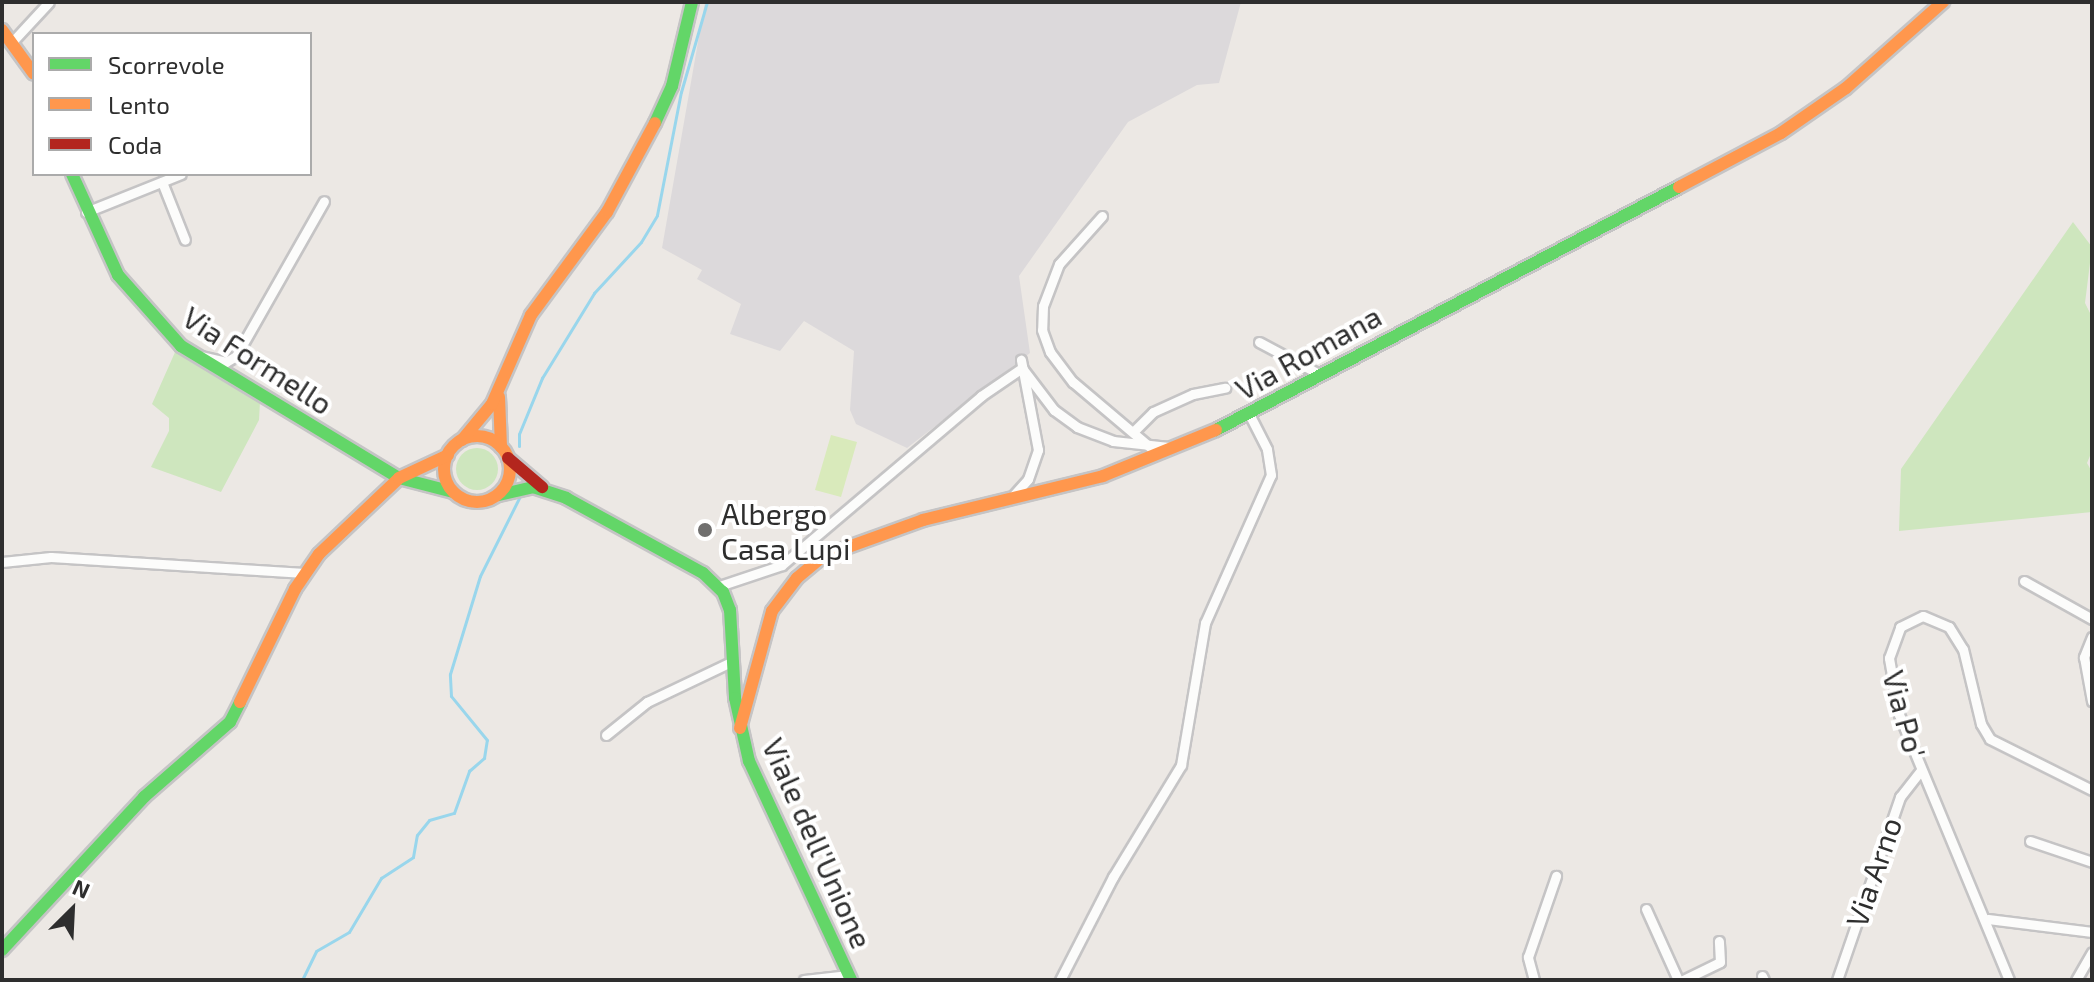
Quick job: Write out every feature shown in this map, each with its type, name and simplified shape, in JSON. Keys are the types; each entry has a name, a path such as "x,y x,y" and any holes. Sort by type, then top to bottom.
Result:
{"street":[{"path":"12,42 49,2"},
{"path":"2,950 144,797 230,722 304,573 399,478 448,455 462,440 502,382 527,322 607,212 647,141 675,74 692,2"},
{"name":"Via Romana","path":"740,728 766,624 784,593 817,560 891,530 1103,476 1180,447 1249,414 1781,133 1840,93 1943,2"},
{"path":"2,30 32,71"},
{"name":"Via Formello","path":"73,176 86,212 130,291 193,355 399,478 453,492"},
{"path":"86,212 176,176"},
{"path":"162,182 185,240"},
{"path":"193,355 226,362 235,358 324,201"},
{"path":"1102,216 1059,264 1043,306 1042,330 1050,352 1073,382 1111,418 1135,430 1150,447"},
{"path":"1259,342 1321,375"},
{"path":"462,440 483,437 545,489 634,533 719,586 782,565 1022,364"},
{"path":"1022,364 1068,422 1106,439 1150,447 1180,447"},
{"path":"1008,501 1028,479 1038,450 1022,364"},
{"path":"499,495 509,477 497,419 502,382"},
{"path":"1135,430 1153,412 1193,394 1225,388"},
{"path":"1060,980 1107,887 1181,765 1205,623 1271,475 1267,449 1249,414"},
{"path":"448,455 444,470 453,492 474,502 524,487 545,489"},
{"path":"799,552 817,560"},
{"path":"2,562 46,557 304,573"},
{"path":"2024,581 2092,619"},
{"name":"Viale dell'Unione","path":"719,586 730,610 731,662 740,728 760,792 850,978"},
{"name":"Via Po'","path":"2009,980 1988,919 1920,771 1899,715 1889,658 1897,631 1909,620 1923,616 1946,625 1960,640 1981,724 1990,739 2092,790"},
{"path":"2092,637 2084,652 2092,701"},
{"path":"606,735 647,702 731,662"},
{"name":"Via Arno","path":"1837,980 1900,797 1920,771"},
{"path":"2030,841 2092,862"},
{"path":"1534,980 1528,957 1556,876"},
{"path":"1646,909 1680,980 1720,962 1719,941"},
{"path":"1988,919 2092,932"},
{"path":"2076,980 2088,970 2092,952"},
{"path":"804,980 850,978"}],"shaded area":[{"path":"705,2 1241,2 1219,83 1197,85 1128,122 1019,276 1030,353 907,448 856,424 850,410 854,351 804,321 780,351 730,334 741,304 697,279 702,270 662,248"}],"green space":[{"path":"2073,222 2092,247 2085,303 2092,317 2092,451 2087,463 2092,472 2092,512 1899,531 1901,469"},
{"path":"176,350 260,402 259,420 221,492 151,467 169,431 169,418 152,404"},
{"path":"831,435 857,442 841,497 815,490"},
{"path":"477,448 492,454 498,469 492,484 477,490 462,484 456,469 462,454"}],"waterway":[{"path":"519,446 519,434 542,378 594,293 641,242 657,215 681,92 707,2"},
{"path":"302,980 316,951 349,932 381,878 413,857 417,835 429,820 454,813 469,771 484,758 487,740 451,696 450,674 480,576 522,492"}],"traffic: fast":[{"path":"655,123 672,86 692,2"},
{"path":"73,176 118,275 181,346 399,478 453,492"},
{"path":"1216,430 1679,187"},
{"path":"499,495 533,487 566,498 703,573 723,592 730,610 735,698 749,761 851,980"},
{"path":"2,950 144,797 230,722 240,702"}],"traffic: slow":[{"path":"1679,187 1781,133 1846,88 1943,2"},
{"path":"2,30 32,71"},
{"path":"462,440 492,404 531,315 607,212 655,123"},
{"path":"499,397 501,447"},
{"path":"740,728 772,611 797,578 823,556 923,520 1103,476 1216,430"},
{"path":"477,436 500,446 510,469 500,492 477,502 454,492 444,469 454,446 477,436"},
{"path":"240,702 295,589 319,554 399,478 448,455"}],"traffic: jam":[{"path":"508,458 542,487"}],"place":[{"name":"Albergo Casa Lupi","path":"705,530"}]}
